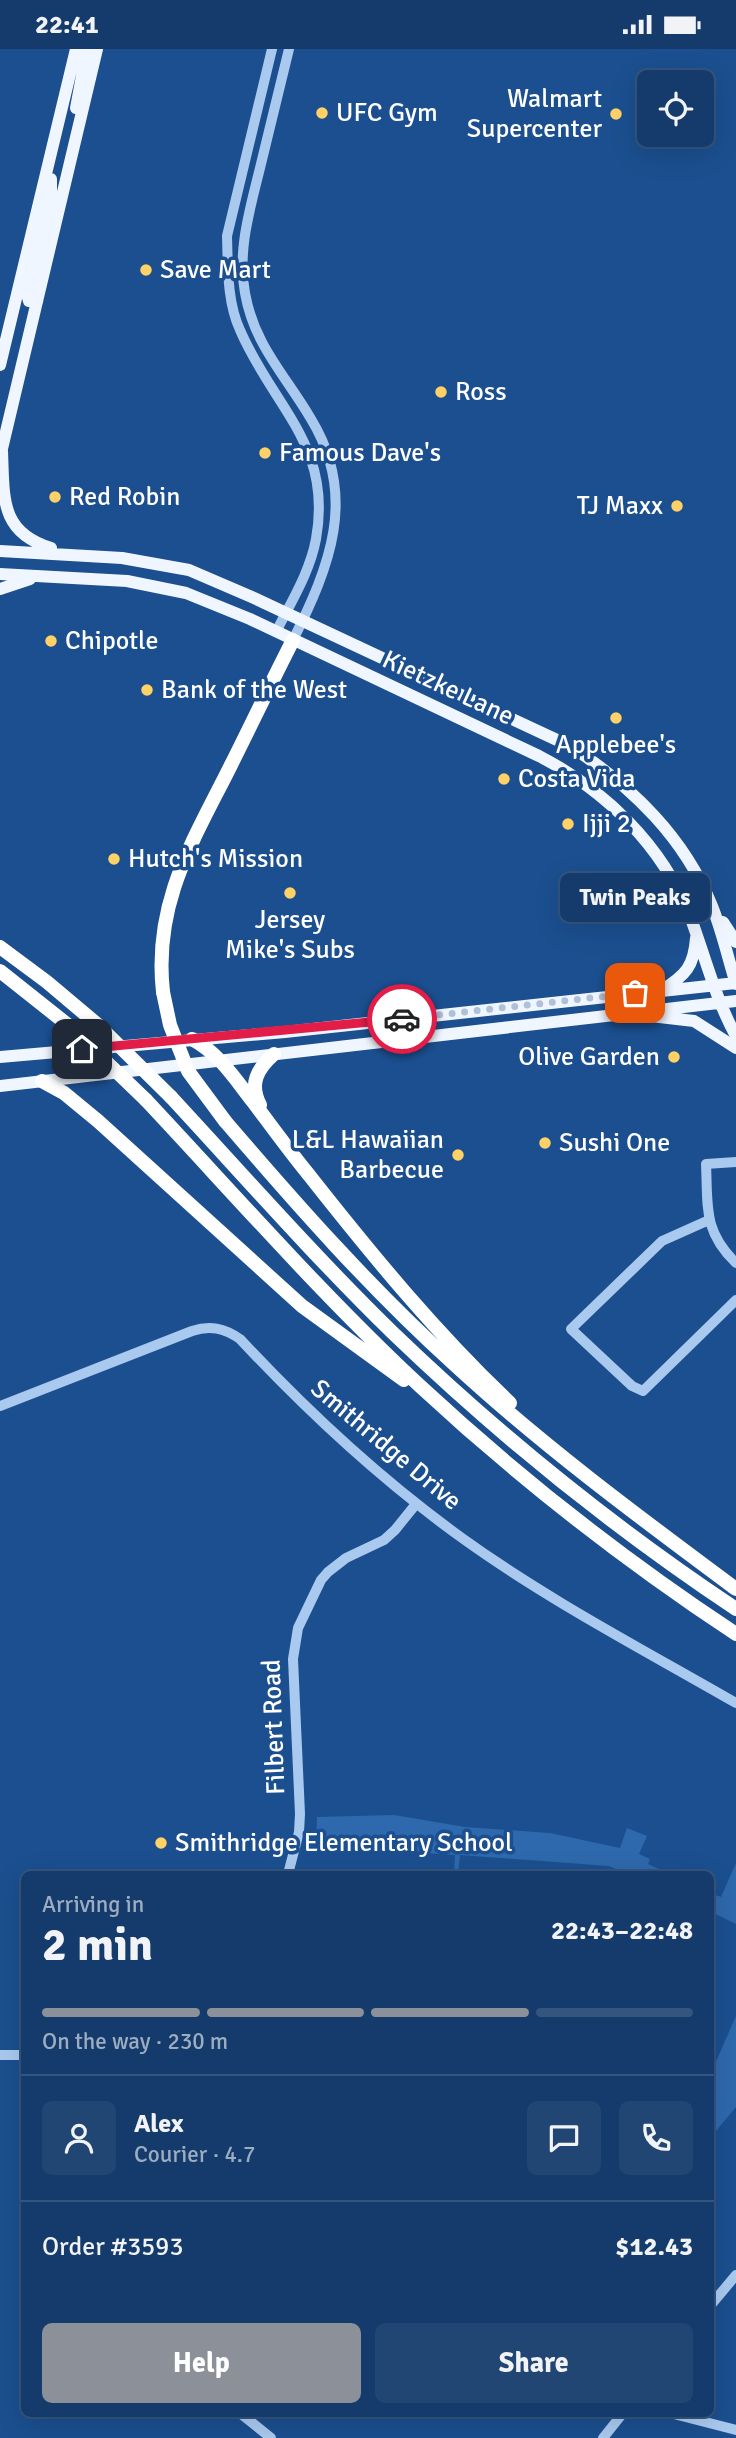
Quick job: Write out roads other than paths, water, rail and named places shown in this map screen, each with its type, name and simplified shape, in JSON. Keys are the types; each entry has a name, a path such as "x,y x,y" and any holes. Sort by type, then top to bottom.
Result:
{"highway":[{"path":"293,639 193,840 170,897 162,943 163,992 170,1025 188,1070 225,1121 314,1223 429,1341 564,1459 736,1589"},
{"path":"0,947 98,1025 171,1097 353,1292 455,1391 566,1486 671,1565 736,1609"},
{"path":"0,971 68,1025 146,1100 346,1313 456,1419 601,1538 736,1634"},
{"path":"192,1039 221,1060 368,1249 429,1320 510,1403 628,1509"},
{"path":"272,1128 257,1100 254,1083 260,1067 274,1054"},
{"path":"42,1081 64,1093 98,1121 302,1306 456,1419"}],"main road":[{"path":"0,365 76,49"},
{"path":"78,133 74,121 87,49"},
{"path":"96,556 35,544 19,533 6,508 1,452 97,49"},
{"path":"37,302 29,301 27,294 51,191 52,151"},
{"name":"Kietzke Lane","path":"0,551 139,560 189,571 286,613 558,740 590,759 657,816 687,856 712,905 736,983"},
{"name":"Kietzke Lane","path":"0,574 127,581 173,590 227,609 538,756 588,786 633,825 677,888 697,934 720,1002 736,1035"},
{"path":"0,589 44,576"},
{"path":"712,905 736,942"},
{"path":"661,991 689,968 697,934"},
{"path":"2,1057 422,1017 736,983"},
{"path":"0,1086 736,1001"},
{"path":"620,1014 694,1021 736,1048"},
{"path":"422,1017 424,1037"}],"street":[{"path":"272,49 227,236 233,311 239,329 251,355 297,425 316,476 319,510 315,542 306,570 276,632"},
{"path":"289,49 245,233 242,277 254,324 271,360 312,419 329,459 334,479 336,517 331,550 293,639"},
{"path":"736,1162 705,1164 709,1220 720,1248 736,1263"},
{"path":"709,1220 662,1241 571,1329 632,1386 643,1391 736,1300"},
{"name":"Smithridge Drive","path":"0,1406 192,1331 210,1327 221,1329 240,1339 334,1435 416,1504 473,1546 550,1595 736,1703"},
{"name":"Filbert Road","path":"289,1871 299,1832 300,1814 292,1659 298,1628 328,1572 346,1558 384,1540 396,1530 416,1504"},
{"path":"0,2055 21,2055"},
{"path":"714,2301 736,2275"},
{"path":"245,2417 271,2438"},
{"path":"603,2438 620,2417"},
{"path":"686,2417 736,2430"}],"place":[{"name":"UFC Gym","path":"322,113"},
{"name":"Walmart Supercenter","path":"616,114"},
{"name":"Save Mart","path":"146,270"},
{"name":"Ross","path":"441,392"},
{"name":"Famous Dave's","path":"265,453"},
{"name":"Red Robin","path":"55,497"},
{"name":"TJ Maxx","path":"677,506"},
{"name":"Chipotle","path":"51,641"},
{"name":"Bank of the West","path":"147,690"},
{"name":"Applebee's","path":"616,718"},
{"name":"Costa Vida","path":"504,779"},
{"name":"Ijji 2","path":"568,824"},
{"name":"Hutch's Mission","path":"114,859"},
{"name":"Jersey Mike's Subs","path":"290,893"},
{"name":"Twin Peaks","path":"635,993"},
{"name":"Olive Garden","path":"674,1057"},
{"name":"Sushi One","path":"545,1143"},
{"name":"L&L Hawaiian Barbecue","path":"458,1155"},
{"name":"Smithridge Elementary School","path":"161,1843"}]}
